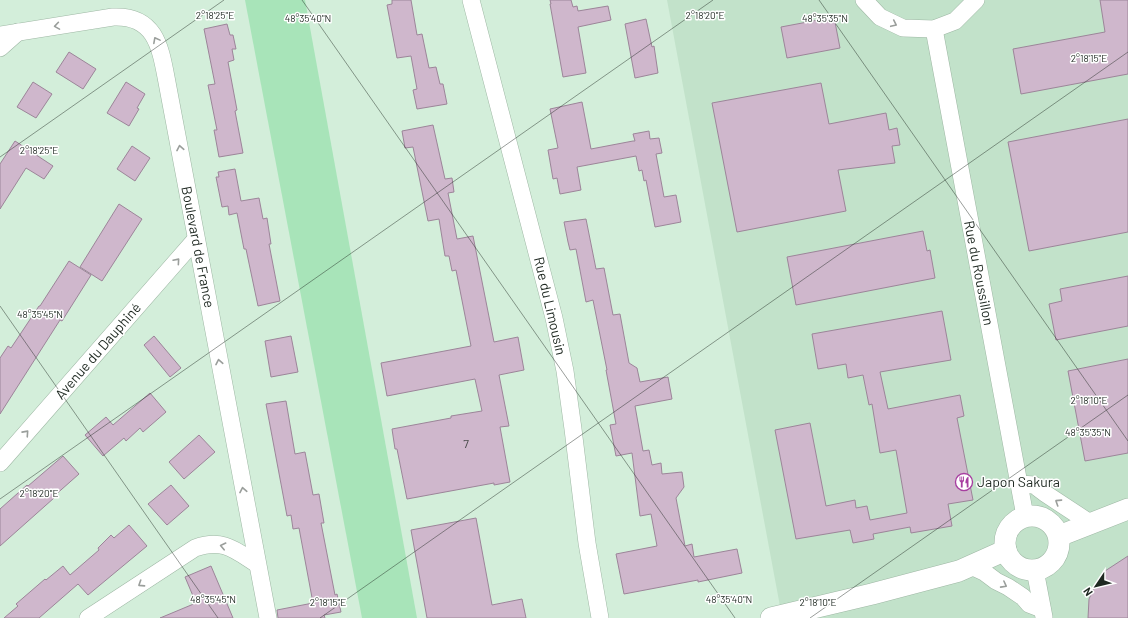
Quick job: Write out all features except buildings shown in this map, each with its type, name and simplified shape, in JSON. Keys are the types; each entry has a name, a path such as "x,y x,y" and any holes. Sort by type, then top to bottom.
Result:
{"street":[{"name":"Rue du Limousin","path":"471,0 554,318 565,371 587,543 600,618"},
{"path":"864,0 880,18 903,28 934,29 954,21 976,0"},
{"name":"Boulevard de France","path":"0,35 113,17 123,17 142,23 151,32 160,48 268,618"},
{"name":"Rue du Roussillon","path":"934,29 1025,516"},
{"path":"0,48 18,32"},
{"name":"Avenue du Dauphiné","path":"0,462 196,239"},
{"path":"1020,484 1034,485 1090,523"},
{"path":"1058,536 1128,509"},
{"path":"1025,516 1036,516 1046,519 1054,526 1058,536 1059,547 1055,558 1046,566 1035,570 1025,570 1016,566 1010,559 1006,550 1005,539 1008,529 1015,521 1025,516"},
{"path":"88,618 195,548 206,544 217,544 232,548 257,564"},
{"path":"771,618 886,590 959,570 1006,550"},
{"path":"971,566 1008,587 1043,613"},
{"path":"1035,570 1043,613"}],"shaded area":[{"path":"667,0 1128,0 1128,618 779,618 782,617"}],"green space":[{"path":"245,0 305,0 417,618 362,618"}],"place":[{"name":"Japon Sakura","path":"964,482"}]}
